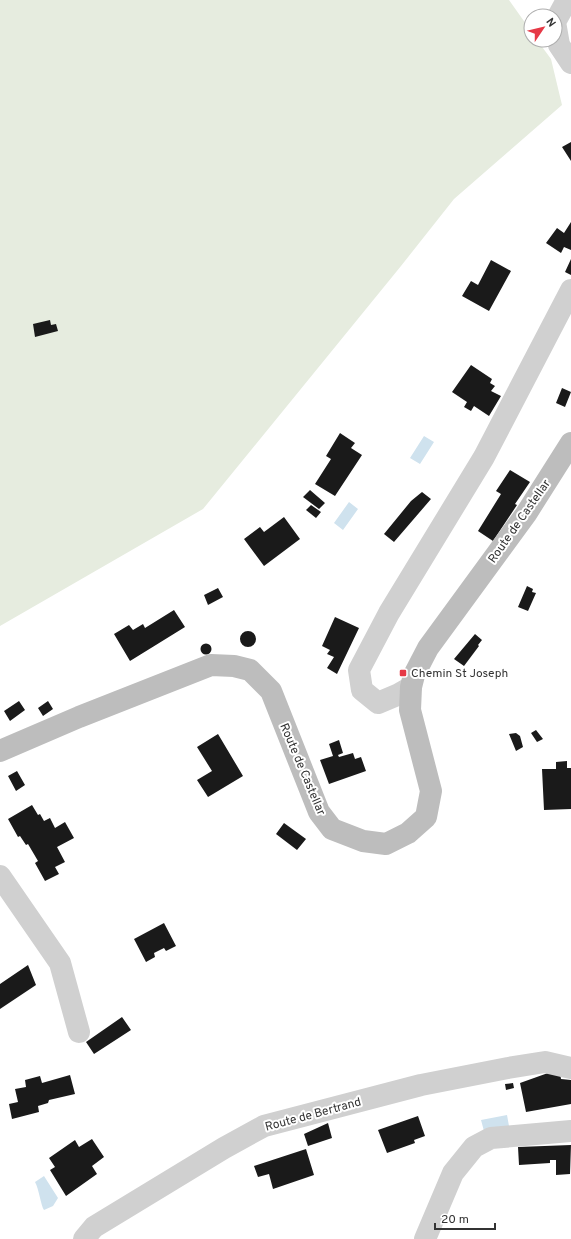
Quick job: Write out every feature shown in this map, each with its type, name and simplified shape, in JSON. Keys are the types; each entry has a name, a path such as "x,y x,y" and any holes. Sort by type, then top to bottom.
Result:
{"street":[{"path":"567,0 555,22 559,45 571,63"},
{"path":"411,687 378,703 362,690 359,670 389,613 484,457 571,290"},
{"name":"Route de Castellar","path":"0,751 79,717 211,665 234,666 250,670 271,691 319,812 332,828 363,841 386,844 408,833 426,817 431,791 410,710 411,687 414,675 428,648 526,514 571,443"},
{"path":"0,876 60,963 79,1032"},
{"name":"Route de Bertrand","path":"84,1239 94,1227 224,1148 264,1126 421,1086 508,1068 545,1062 571,1068"},
{"path":"425,1239 453,1173 474,1147 491,1138 571,1131"}],"shaded area":[{"path":"0,0 509,0 523,20 523,48 543,48 551,59 562,105 454,199 203,509 0,626"}],"water":[{"path":"424,436 434,442 420,464 410,458"},
{"path":"349,502 358,509 343,530 334,523"},
{"path":"507,1115 509,1126 484,1131 481,1120"},
{"path":"44,1176 58,1198 53,1206 44,1210 35,1182"}],"building":[{"path":"571,142 571,161 562,147"},
{"path":"571,222 571,250 564,247 561,253 546,243 557,228 564,233"},
{"path":"571,259 571,275 565,272"},
{"path":"491,260 511,271 489,311 462,296 471,281 478,285"},
{"path":"50,320 51,325 56,324 58,331 35,337 33,324"},
{"path":"471,365 492,379 490,383 495,386 491,391 501,396 489,416 474,406 471,411 464,407 467,402 452,392"},
{"path":"562,388 571,392 565,407 556,403"},
{"path":"340,433 355,443 351,448 362,455 335,496 315,484 331,459 326,456"},
{"path":"510,470 530,482 515,504 517,505 493,541 478,531 501,494 496,491"},
{"path":"310,490 325,503 319,509 303,497"},
{"path":"422,492 431,499 394,542 384,534 411,501"},
{"path":"311,505 321,512 316,518 306,510"},
{"path":"284,517 300,539 264,566 244,539 260,527 264,532"},
{"path":"527,586 533,589 532,592 536,593 528,611 518,607"},
{"path":"218,588 223,597 208,605 204,595"},
{"path":"174,610 185,627 130,661 114,634 129,625 133,630 143,624 145,628"},
{"path":"335,617 359,628 337,674 327,668 334,657 327,654 330,650 322,646"},
{"path":"248,631 255,636 256,639 251,646 248,647 241,642 240,639 245,632"},
{"path":"475,634 482,640 464,666 454,659"},
{"path":"204,644 208,644 210,645 210,653 204,654 201,651 201,647"},
{"path":"19,701 25,710 10,721 4,711"},
{"path":"48,701 53,709 43,716 38,708"},
{"path":"536,730 543,739 537,742 531,733"},
{"path":"516,733 520,736 523,747 516,751 509,734"},
{"path":"218,734 243,776 208,797 197,780 212,771 197,747"},
{"path":"339,740 343,753 338,755 339,757 353,753 355,759 361,757 366,771 329,784 320,760 333,756 329,744"},
{"path":"567,761 567,768 571,768 571,809 544,810 542,769 556,769 556,762"},
{"path":"17,771 25,785 16,791 8,776"},
{"path":"32,805 44,821 50,818 55,828 65,822 74,838 57,847 65,862 55,867 59,874 45,881 35,863 38,861 28,844 26,845 20,836 18,837 8,819"},
{"path":"284,823 306,839 297,850 276,834"},
{"path":"164,923 176,946 166,951 164,948 154,953 155,957 146,962 134,939"},
{"path":"28,965 36,985 0,1009 0,984"},
{"path":"122,1017 131,1030 94,1054 86,1042"},
{"path":"548,1073 560,1073 561,1079 571,1080 571,1104 526,1112 520,1083"},
{"path":"70,1075 75,1094 49,1100 48,1103 38,1106 39,1112 12,1119 9,1104 18,1102 15,1089 26,1087 25,1080 40,1076 42,1083"},
{"path":"513,1083 514,1088 506,1090 505,1084"},
{"path":"418,1116 425,1136 414,1140 415,1143 387,1153 378,1130"},
{"path":"328,1123 332,1138 308,1146 304,1134"},
{"path":"92,1139 104,1157 92,1166 97,1174 66,1196 50,1170 55,1167 49,1158 75,1140 79,1147"},
{"path":"571,1145 570,1174 556,1175 556,1160 550,1160 550,1163 519,1165 518,1147"},
{"path":"306,1149 314,1175 273,1189 269,1174 258,1177 254,1166"}],"place":[{"name":"Chemin St Joseph","path":"403,673"}]}
